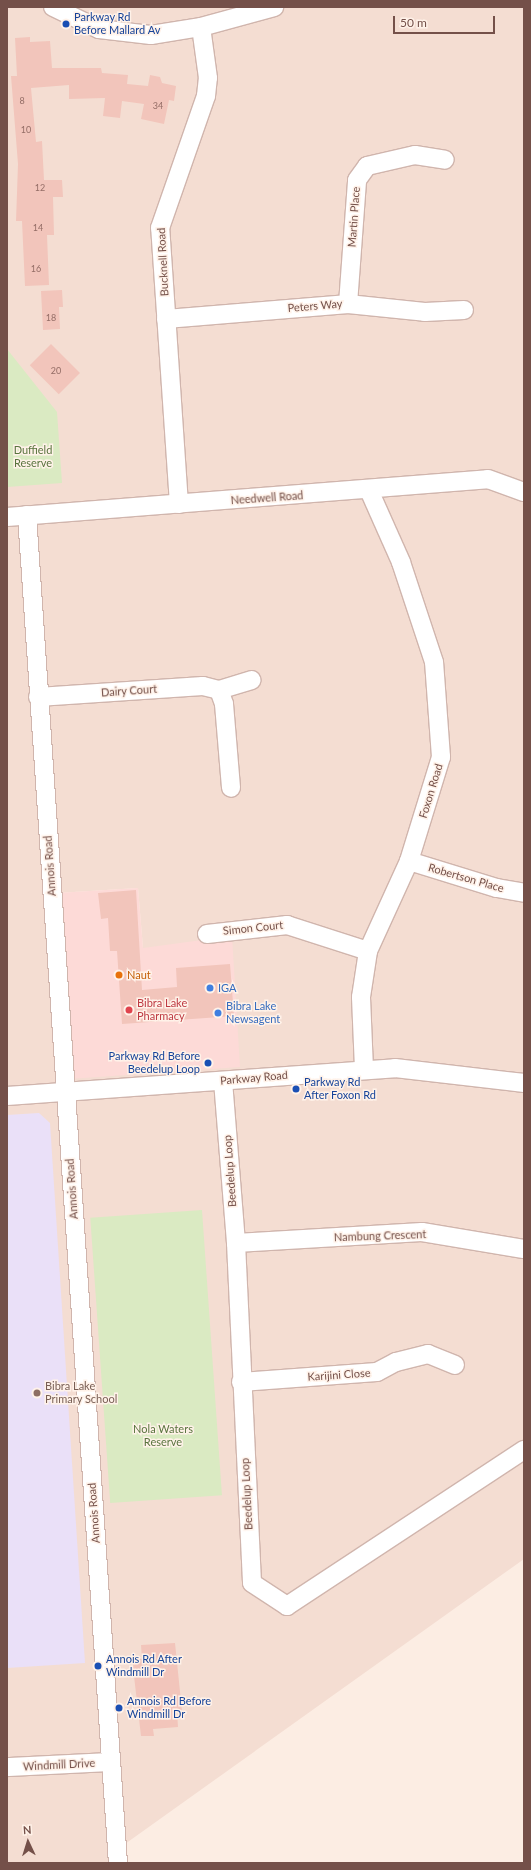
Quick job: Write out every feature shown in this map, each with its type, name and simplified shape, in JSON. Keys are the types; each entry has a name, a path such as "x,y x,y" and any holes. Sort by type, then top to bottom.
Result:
{"street":[{"path":"53,7 85,25 126,34 174,34 274,7"},
{"name":"Bucknell Road","path":"179,504 160,228 206,96 208,78 201,27"},
{"name":"Martin Place","path":"348,304 357,180 367,166 415,155 445,160"},
{"name":"Peters Way","path":"166,319 348,304 425,312 464,310"},
{"name":"Needwell Road","path":"7,517 369,490 488,479 524,492"},
{"name":"Foxon Road","path":"364,1068 361,997 368,951 408,862 441,757 434,662 400,562 369,490"},
{"name":"Annois Road","path":"27,516 38,697 118,1863"},
{"name":"Dairy Court","path":"38,697 203,686 219,690 251,680"},
{"path":"219,690 224,704 231,788"},
{"name":"Robertson Place","path":"408,862 497,888 524,893"},
{"name":"Simon Court","path":"207,934 287,925 368,951"},
{"name":"Parkway Road","path":"7,1096 223,1081 364,1068 420,1069 524,1083"},
{"name":"Beedelup Loop","path":"223,1081 236,1243 241,1382 252,1583 287,1606 524,1450"},
{"name":"Nambung Crescent","path":"236,1243 422,1232 524,1249"},
{"name":"Karijini Close","path":"241,1382 377,1372 396,1362 428,1354 455,1365"},
{"name":"Windmill Drive","path":"7,1767 111,1762"}],"shaded area":[{"path":"7,7 524,7 524,1559 125,1844 126,1863 7,1863","holes":["138,888 143,948 57,893"]},
{"path":"138,888 143,948 232,936 240,1067 69,1079 57,893"},
{"name":"Bibra Lake Primary School","path":"39,1113 50,1123 85,1663 7,1668 7,1115"}],"green space":[{"name":"Duffield Reserve","path":"7,349 57,412 62,483 7,487"},
{"name":"Nola Waters Reserve","path":"202,1210 222,1495 110,1503 90,1218"}],"building":[{"path":"30,37 30,42 50,41 52,68 101,68 102,73 128,75 127,84 148,86 150,75 160,77 162,83 176,86 174,101 169,100 164,124 141,119 144,104 122,101 120,118 103,116 105,98 69,99 69,85 31,88 36,142 42,141 44,180 62,180 63,197 53,197 54,235 47,235 49,285 25,286 22,221 16,221 18,164 11,76 17,76 15,38"},
{"path":"62,290 63,307 59,307 60,329 43,330 41,291"},
{"path":"51,344 80,373 59,394 30,365"},
{"path":"136,890 142,990 177,987 176,968 230,964 234,1016 122,1024 117,951 110,951 108,918 101,919 98,893"},
{"path":"175,1643 182,1711 177,1712 178,1727 153,1729 154,1736 141,1736 132,1659 142,1659 141,1645"}],"place":[{"name":"Parkway Rd Before Mallard Av","path":"66,24"},
{"name":"Naut","path":"119,975"},
{"name":"IGA","path":"210,988"},
{"name":"Bibra Lake Pharmacy","path":"129,1010"},
{"name":"Bibra Lake Newsagent","path":"218,1013"},
{"name":"Parkway Rd Before Beedelup Loop","path":"208,1063"},
{"name":"Parkway Rd After Foxon Rd","path":"296,1089"},
{"name":"Bibra Lake Primary School","path":"37,1393"},
{"name":"Annois Rd After Windmill Dr","path":"98,1666"},
{"name":"Annois Rd Before Windmill Dr","path":"119,1708"}]}
